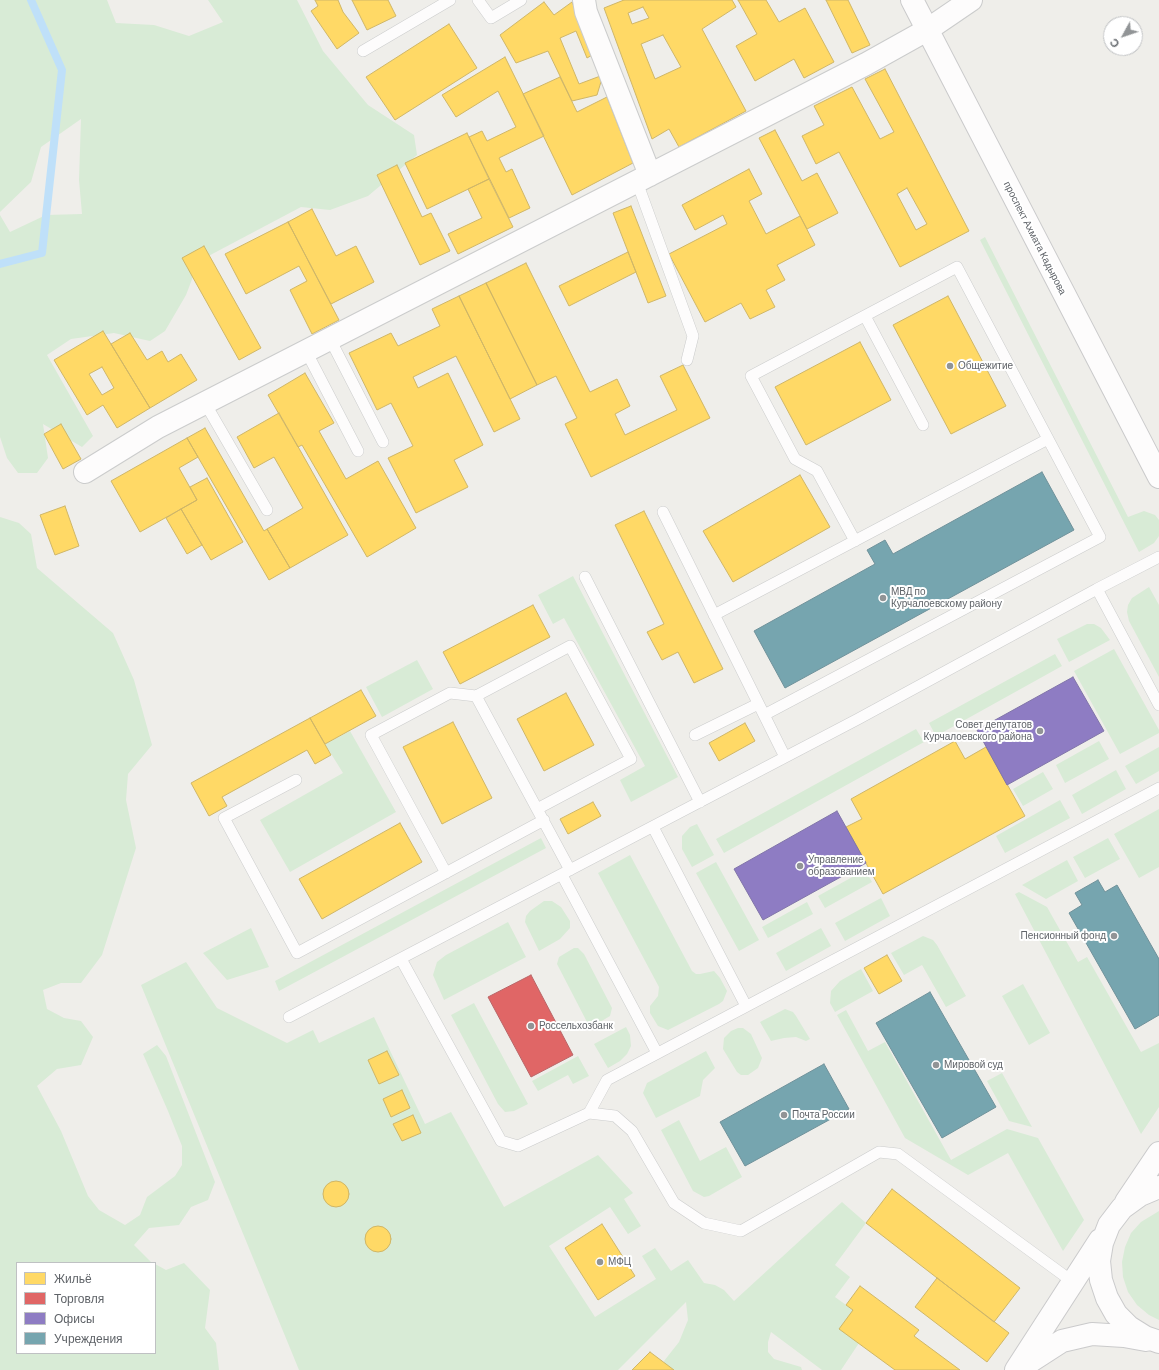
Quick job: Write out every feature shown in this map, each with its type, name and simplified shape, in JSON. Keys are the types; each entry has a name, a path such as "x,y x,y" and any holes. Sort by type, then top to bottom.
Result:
{"street":[{"path":"584,0 586,12 644,178"},
{"name":"проспект Ахмата Кадырова","path":"912,0 1159,477"},
{"path":"85,472 158,427 866,64 928,30 972,0"},
{"path":"1016,1370 1112,1222 1159,1153"},
{"path":"1159,1187 1140,1195 1122,1208 1112,1222 1102,1243 1099,1261 1101,1280 1106,1298 1116,1314 1129,1327 1145,1337 1159,1342"},
{"path":"1022,1370 1031,1361 1062,1341 1092,1334 1124,1336 1159,1342"}],"lane":[{"path":"363,51 450,0"},
{"path":"478,0 491,18 521,0"},
{"path":"644,178 693,336 687,360"},
{"path":"764,715 1100,537 957,267 751,376 795,459 817,471 855,541"},
{"path":"865,316 923,425"},
{"path":"330,339 383,442"},
{"path":"306,351 358,451"},
{"path":"205,403 268,510"},
{"path":"714,615 1048,439"},
{"path":"663,512 785,757"},
{"path":"290,1017 653,827 1097,588 1159,557"},
{"path":"586,577 700,802"},
{"path":"1097,588 1159,705"},
{"path":"446,873 371,736 450,693 476,696 570,646 631,759 537,809"},
{"path":"476,696 544,820 566,872 657,1053"},
{"path":"695,735 758,704"},
{"path":"296,780 224,818 297,953 544,820"},
{"path":"589,1113 607,1080 1159,788"},
{"path":"653,827 746,1006"},
{"path":"401,959 501,1141 518,1146 589,1113 615,1116 632,1131 674,1203 704,1223 740,1231 878,1152 898,1154 1073,1282"}],"green space":[{"path":"0,0 107,0 116,23 154,25 189,36 223,22 208,0 297,0 323,51 368,105 414,135 417,155 368,196 330,210 301,207 199,261 186,295 165,331 150,341 114,333 71,339 47,355 93,436 82,447 43,424 48,458 37,473 18,473 7,458 0,437 0,215 10,232 46,215 82,214 79,180 81,119 41,147 31,182 0,212"},
{"path":"985,237 1128,517 1144,511 1155,515 1159,520 1159,536 1154,543 1139,552 980,240"},
{"path":"0,517 19,523 31,534 37,568 113,633 134,680 152,745 128,774 126,800 136,848 102,955 81,983 61,983 43,990 47,1009 64,1018 81,1021 93,1037 81,1065 57,1069 37,1086 61,1131 88,1196 99,1210 125,1225 140,1215 147,1197 175,1176 182,1165 182,1146 143,1054 157,1045 166,1056 215,1182 208,1200 191,1207 179,1225 149,1228 134,1245 151,1262 16,1262 16,1354 156,1354 156,1265 166,1270 184,1263 210,1290 205,1328 216,1343 219,1370 0,1370"},
{"path":"573,576 678,777 631,802 620,780 645,766 564,618 553,624 538,595"},
{"path":"1149,587 1159,605 1159,677 1129,621 1127,612 1128,605 1132,598"},
{"path":"1087,624 1094,624 1101,628 1110,640 1069,662 1057,639"},
{"path":"1114,649 1159,730 1159,733 1120,754 1074,671"},
{"path":"1055,654 1062,666 936,736 929,723"},
{"path":"417,660 433,689 382,717 366,687"},
{"path":"916,729 924,742 724,853 716,839"},
{"path":"350,731 396,812 290,872 260,820 343,773 325,744"},
{"path":"1099,741 1109,759 1065,783 1056,765"},
{"path":"1159,747 1159,771 1136,784 1125,766"},
{"path":"1116,770 1126,789 1082,814 1072,795"},
{"path":"1043,772 1053,789 1023,806 1013,789"},
{"path":"1060,800 1070,818 1005,853 996,836"},
{"path":"1159,809 1159,867 1139,878 1114,834"},
{"path":"697,824 714,855 692,867 682,849 682,836 690,827"},
{"path":"541,838 546,848 279,991 275,981"},
{"path":"1108,838 1120,859 1085,878 1073,857"},
{"path":"630,855 692,971 696,974 700,974 714,971 720,978 727,991 723,1001 719,1004 668,1030 658,1026 650,1013 650,1006 658,996 659,987 598,873"},
{"path":"1067,860 1078,881 1046,899 1022,885"},
{"path":"716,862 759,940 739,951 696,873"},
{"path":"865,870 872,882 825,908 818,896"},
{"path":"1019,892 1047,907 1078,962 1087,957 1141,1052 1159,1043 1159,1107 1141,1134 1015,894"},
{"path":"881,898 890,916 845,941 835,923"},
{"path":"544,901 552,901 561,907 570,921 570,928 560,939 539,951 525,922 526,916 530,911"},
{"path":"807,902 813,914 768,938 762,927"},
{"path":"508,922 526,957 444,1000 433,975 437,962 446,955"},
{"path":"251,928 269,967 227,980 203,953"},
{"path":"821,928 831,946 786,971 776,953"},
{"path":"923,936 933,940 937,945 966,996 946,1007 922,965 904,975 891,953"},
{"path":"574,948 578,948 584,954 612,1008 610,1016 595,1025 587,1022 557,964 559,957"},
{"path":"186,962 217,1008 287,1043 313,1030 319,1043 374,1017 425,1124 451,1112 504,1207 598,1155 633,1193 624,1199 641,1226 628,1234 610,1207 549,1246 595,1317 656,1279 642,1256 655,1248 671,1271 688,1260 704,1283 715,1285 724,1290 734,1301 842,1202 866,1223 835,1265 850,1277 835,1297 853,1310 859,1343 841,1370 822,1370 771,1332 768,1342 768,1352 774,1359 801,1367 802,1370 666,1370 664,1361 679,1342 688,1320 686,1302 618,1370 299,1370 141,985"},
{"path":"861,969 873,991 835,1012 830,1003 831,991 840,981"},
{"path":"1023,984 1050,1033 1029,1045 1002,996"},
{"path":"474,1003 528,1104 514,1111 505,1112 498,1104 451,1015"},
{"path":"785,1009 793,1012 810,1039 806,1041 796,1037 771,1041 760,1022"},
{"path":"846,1010 868,1051 885,1042 951,1160 1007,1129 1038,1138 1084,1220 1063,1251 1008,1153 968,1175 905,1138 837,1015"},
{"path":"626,1027 630,1035 631,1046 627,1054 620,1061 608,1068 594,1044"},
{"path":"738,1028 743,1028 751,1034 762,1058 758,1068 748,1075 741,1075 737,1072 723,1049 724,1038 731,1031"},
{"path":"706,1051 715,1068 703,1080 700,1096 656,1118 643,1093 647,1083"},
{"path":"578,1056 589,1076 573,1084 568,1075 538,1091 532,1081"},
{"path":"1002,1073 1032,1127 1009,1121 987,1081"},
{"path":"679,1120 700,1161 726,1147 742,1177 709,1196 704,1197 693,1191 661,1130"},
{"path":"1159,1211 1159,1320 1149,1315 1137,1305 1128,1292 1123,1277 1122,1262 1125,1247 1131,1233 1141,1222"}],"building: Жильё":[{"path":"315,0 338,0 343,12 359,33 337,49 311,11 318,6"},
{"path":"352,0 388,0 396,16 367,30"},
{"path":"624,0 732,0 736,7 702,29 746,111 679,147 669,129 652,139 604,8","holes":["643,7 649,18 632,24 628,13","663,35 681,67 655,79 641,44"]},
{"path":"738,0 766,0 779,22 805,8 834,62 804,78 794,59 755,81 736,46 757,34"},
{"path":"826,0 848,0 870,45 852,53"},
{"path":"544,2 554,15 572,2 594,54 587,58 576,31 560,38 579,84 603,75 597,95 572,101 548,51 516,63 500,35"},
{"path":"449,24 477,68 395,120 366,77"},
{"path":"505,57 544,136 499,158 506,172 512,169 530,208 509,218 469,137 482,131 487,141 516,127 498,91 456,117 442,95"},
{"path":"885,69 969,231 900,267 839,152 816,164 802,136 824,125 814,106 852,87 880,139 894,132 865,79","holes":["907,188 927,224 916,230 897,194"]},
{"path":"560,77 577,112 607,97 633,163 572,195 523,94"},
{"path":"775,130 802,181 817,173 838,213 807,229 759,138"},
{"path":"467,133 489,179 427,209 405,163"},
{"path":"397,165 422,217 431,213 450,251 420,265 377,175"},
{"path":"749,169 762,194 749,201 766,234 800,216 815,245 777,265 785,280 766,290 775,307 750,319 741,303 705,322 669,254 727,224 723,215 695,230 682,205"},
{"path":"489,179 513,227 458,254 448,234 482,218 468,189"},
{"path":"631,206 666,296 648,303 613,213"},
{"path":"312,209 336,256 356,246 374,282 331,304 288,222"},
{"path":"288,222 339,320 312,334 290,290 307,281 299,266 246,294 225,254"},
{"path":"204,246 261,348 239,360 182,258"},
{"path":"628,252 636,272 569,306 559,286"},
{"path":"526,263 590,392 617,379 630,406 615,414 625,435 677,410 660,376 683,365 710,418 591,477 565,424 577,418 556,376 537,385 486,283"},
{"path":"486,283 537,385 510,399 459,296"},
{"path":"459,296 520,419 494,432 456,356 413,377 418,388 448,373 483,445 454,460 468,487 416,513 388,458 413,446 391,403 377,410 349,353 391,333 398,346 440,326 432,309"},
{"name":"Общежитие","path":"948,296 1006,406 951,434 893,325"},
{"path":"103,331 150,408 117,428 103,405 87,415 54,360","holes":["102,367 114,388 102,395 89,374"]},
{"path":"130,333 147,360 162,351 168,362 181,354 197,380 150,408 111,344"},
{"path":"860,342 891,400 806,445 775,387"},
{"path":"305,373 334,423 319,431 346,479 378,461 416,528 367,557 302,445 298,447 268,395"},
{"path":"279,413 348,535 290,568 267,529 303,508 274,457 254,468 237,437"},
{"path":"61,424 81,459 63,469 44,434"},
{"path":"205,428 264,531 267,529 290,568 269,580 187,438"},
{"path":"187,438 198,457 179,468 197,500 140,532 111,481"},
{"path":"800,475 830,527 733,582 703,531"},
{"path":"207,478 243,542 211,560 181,509 197,500 190,487"},
{"path":"65,506 79,546 55,555 40,515"},
{"path":"181,509 202,545 187,554 166,518"},
{"path":"644,511 723,669 694,683 678,652 662,660 647,632 664,624 615,525"},
{"path":"533,605 550,637 460,684 443,652"},
{"path":"361,690 376,716 325,744 310,718"},
{"path":"566,693 594,745 544,771 517,719"},
{"path":"310,718 331,755 315,764 307,750 222,797 227,806 209,816 191,783"},
{"path":"453,722 492,798 442,824 403,747"},
{"path":"745,723 755,741 719,761 709,743"},
{"path":"955,741 965,759 986,747 1025,816 883,894 846,827 862,819 851,799"},
{"path":"593,802 601,816 568,834 560,819"},
{"path":"400,823 422,862 322,919 299,879"},
{"path":"887,955 902,981 879,994 864,968"},
{"path":"387,1051 399,1075 379,1084 368,1060"},
{"path":"402,1090 410,1108 391,1117 383,1099"},
{"path":"413,1115 421,1133 402,1141 393,1124"},
{"path":"336,1181 345,1185 349,1194 345,1203 336,1207 327,1203 323,1194 327,1185"},
{"path":"892,1189 1020,1288 994,1322 866,1223"},
{"name":"МФЦ","path":"602,1224 635,1276 598,1300 565,1248"},
{"path":"378,1226 387,1230 391,1239 387,1248 378,1252 369,1248 365,1239 369,1230"},
{"path":"937,1278 1009,1333 987,1362 915,1307"},
{"path":"860,1286 919,1330 914,1336 960,1370 895,1370 839,1329 853,1310 846,1305"},
{"path":"650,1352 674,1370 632,1370"}],"building: Торговля":[{"name":"Россельхозбанк","path":"531,975 573,1055 531,1077 488,997"}],"building: Офисы":[{"name":"Совет депутатов Курчалоевского района","path":"1073,677 1104,731 1007,785 977,730"},
{"name":"Управление образованием","path":"837,811 866,863 763,920 734,869"}],"building: Учреждения":[{"name":"МВД по Курчалоевскому району","path":"1042,472 1074,530 785,688 754,631 875,564 867,550 885,540 893,554"},
{"name":"Пенсионный фонд","path":"1098,880 1105,892 1117,885 1159,959 1159,1015 1135,1029 1069,913 1082,905 1075,893"},
{"name":"Мировой суд","path":"930,992 996,1107 942,1138 876,1023"},
{"name":"Почта России","path":"824,1064 849,1109 745,1166 720,1122"}],"waterway":[{"path":"0,264 42,253 62,70 31,0"}],"place":[{"name":"Общежитие","path":"950,366"},
{"name":"МВД по Курчалоевскому району","path":"883,598"},
{"name":"Совет депутатов Курчалоевского района","path":"1040,731"},
{"name":"Управление образованием","path":"800,866"},
{"name":"Пенсионный фонд","path":"1114,936"},
{"name":"Россельхозбанк","path":"531,1026"},
{"name":"Мировой суд","path":"936,1065"},
{"name":"Почта России","path":"784,1115"},
{"name":"МФЦ","path":"600,1262"}]}
